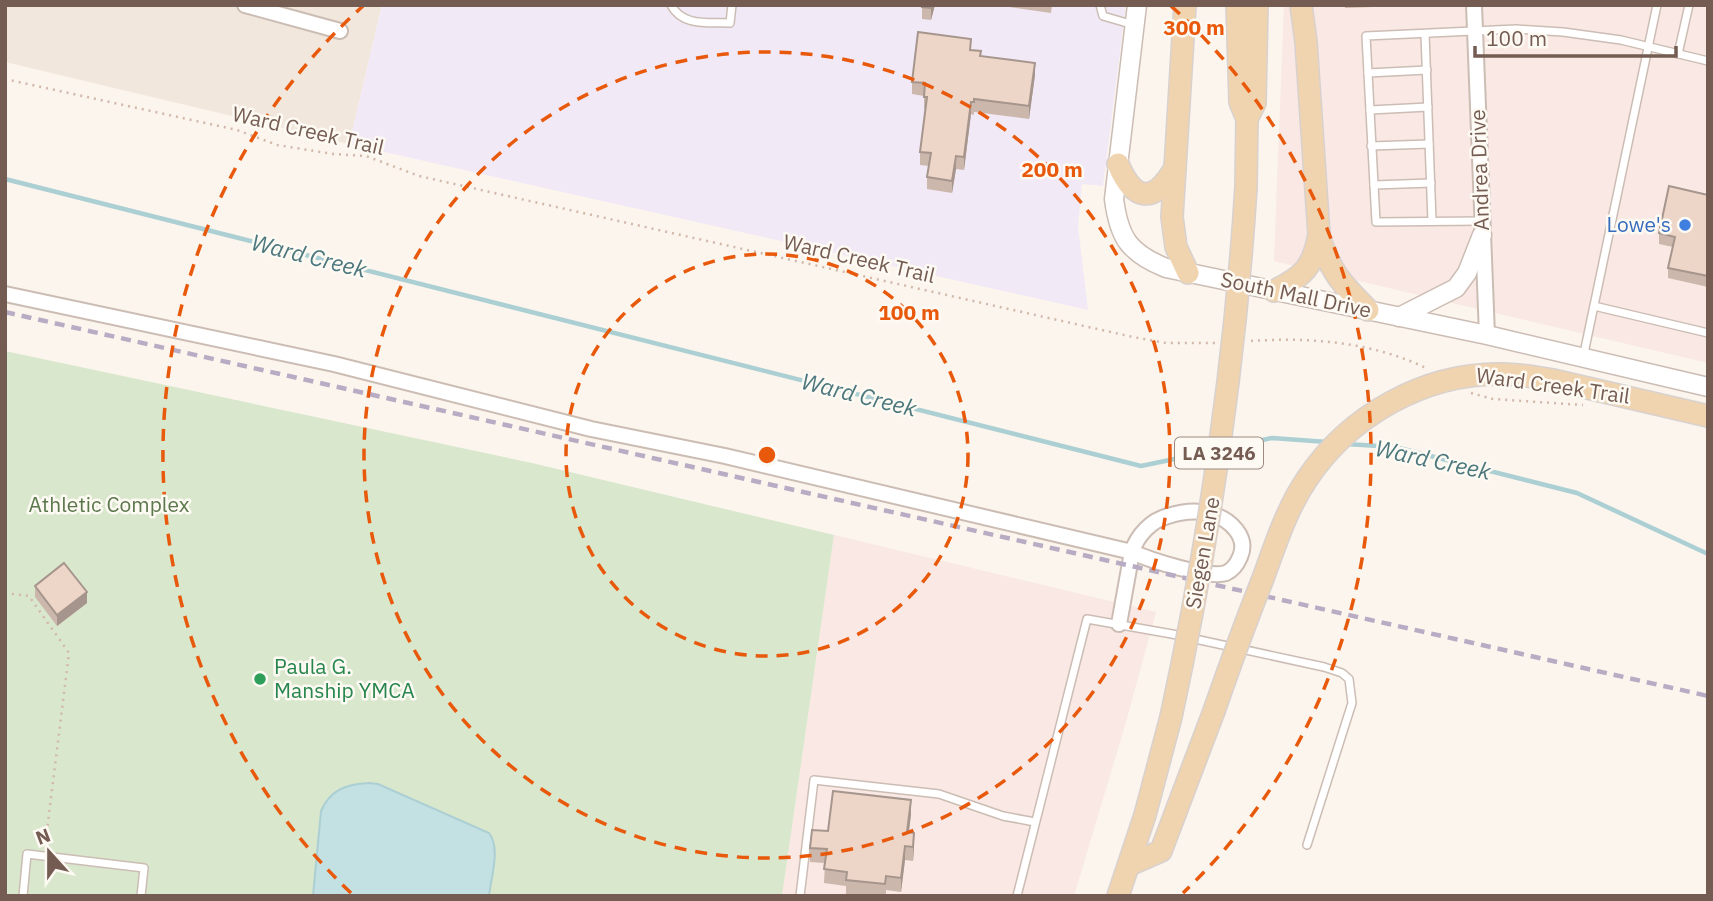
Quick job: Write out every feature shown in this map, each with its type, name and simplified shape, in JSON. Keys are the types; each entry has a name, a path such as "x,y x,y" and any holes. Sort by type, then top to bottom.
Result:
{"main road":[{"path":"1185,5 1172,217 1176,247 1188,273"},
{"name":"Siegen Lane","path":"1118,896 1171,717 1195,604 1233,354 1246,187 1247,119 1240,102 1237,5"},
{"name":"Siegen Lane","path":"1247,119 1255,103 1257,5"},
{"path":"1301,5 1319,234 1328,264 1368,310"},
{"path":"1118,164 1125,181 1134,192 1146,194 1158,190 1175,168"},
{"path":"1274,290 1295,281 1309,267 1319,234"},
{"path":"1129,865 1161,851 1283,524 1307,479 1341,439 1360,422 1397,399 1439,383 1500,374 1553,380 1708,416"}],"street":[{"name":"South Mall Drive","path":"1137,5 1114,199 1117,223 1126,242 1145,260 1188,273 1487,335 1708,387"},
{"name":"Andrea Drive","path":"1474,5 1487,335"},
{"path":"253,6 340,31"},
{"path":"1399,317 1456,288 1467,273 1482,228"},
{"path":"5,294 334,364 591,429 725,456 1132,552 1151,561 1219,574 1229,572 1242,554 1242,541 1230,523 1211,514 1195,512 1160,518 1142,533 1134,544 1132,552 1119,624"}],"lane":[{"path":"671,5 676,14 688,21 730,23 732,5"},
{"path":"1100,5 1103,16 1134,25"},
{"path":"1583,359 1657,5"},
{"path":"1678,54 1689,5"},
{"path":"1482,228 1432,221 1376,222 1366,36 1516,29 1563,32 1621,40 1708,61"},
{"path":"1425,34 1432,221"},
{"path":"1368,73 1427,70"},
{"path":"1370,110 1428,107"},
{"path":"1371,146 1429,144"},
{"path":"1374,185 1431,183"},
{"path":"1594,306 1708,333"},
{"path":"1017,896 1087,619 1324,667 1342,673 1349,679 1352,703 1307,845"},
{"path":"800,896 814,780 939,794 1003,816 1035,822"},
{"path":"23,896 27,854 144,868 141,896"}],"path":[{"name":"Ward Creek Trail","path":"5,79 237,130 277,145 333,155 366,156 419,176 1133,338 1166,343 1229,342"},
{"path":"1242,342 1297,339 1324,341 1385,353 1432,372"},
{"name":"Ward Creek Trail","path":"1472,393 1493,398 1589,406"},
{"path":"5,593 29,596 69,653 44,856"}],"shaded area":[{"path":"5,5 382,5 349,144 5,62"},
{"path":"382,5 1126,5 1103,186 1082,184 1078,226 1088,310 349,144"},
{"path":"1284,5 1708,5 1708,363 1274,261"},
{"path":"834,535 1156,612 1074,896 782,896"}],"green space":[{"name":"Paula G. Manship YMCA","path":"5,351 532,463 834,535 782,896 5,896"}],"water":[{"path":"378,784 489,833 493,839 495,855 489,896 313,896 321,811 334,793 353,785"}],"building":[{"path":"918,32 971,39 970,50 981,51 980,56 1035,63 1029,106 974,99 974,102 971,102 964,157 956,156 952,181 927,177 931,153 920,152 927,97 924,97 925,83 912,82"},
{"name":"Lowe's","path":"1669,186 1708,195 1708,276 1668,268 1675,237 1659,233"},
{"path":"64,563 87,592 57,615 35,586"},
{"path":"833,791 911,800 907,832 914,833 913,847 905,846 901,878 886,876 885,884 846,880 847,872 824,869 827,849 810,848 812,830 828,831"}],"waterway":[{"name":"Ward Creek","path":"5,179 1141,466 1213,451"},
{"name":"Ward Creek","path":"1225,448 1272,438 1327,442"},
{"name":"Ward Creek","path":"1346,444 1395,447 1577,493 1708,554"}],"railway":[{"path":"5,312 1708,696"}],"place":[{"name":"Lowe's","path":"1685,225"},
{"name":"Paula G. Manship YMCA","path":"260,679"}],"park label":[{"name":"Athletic Complex","path":"109,505"}]}
